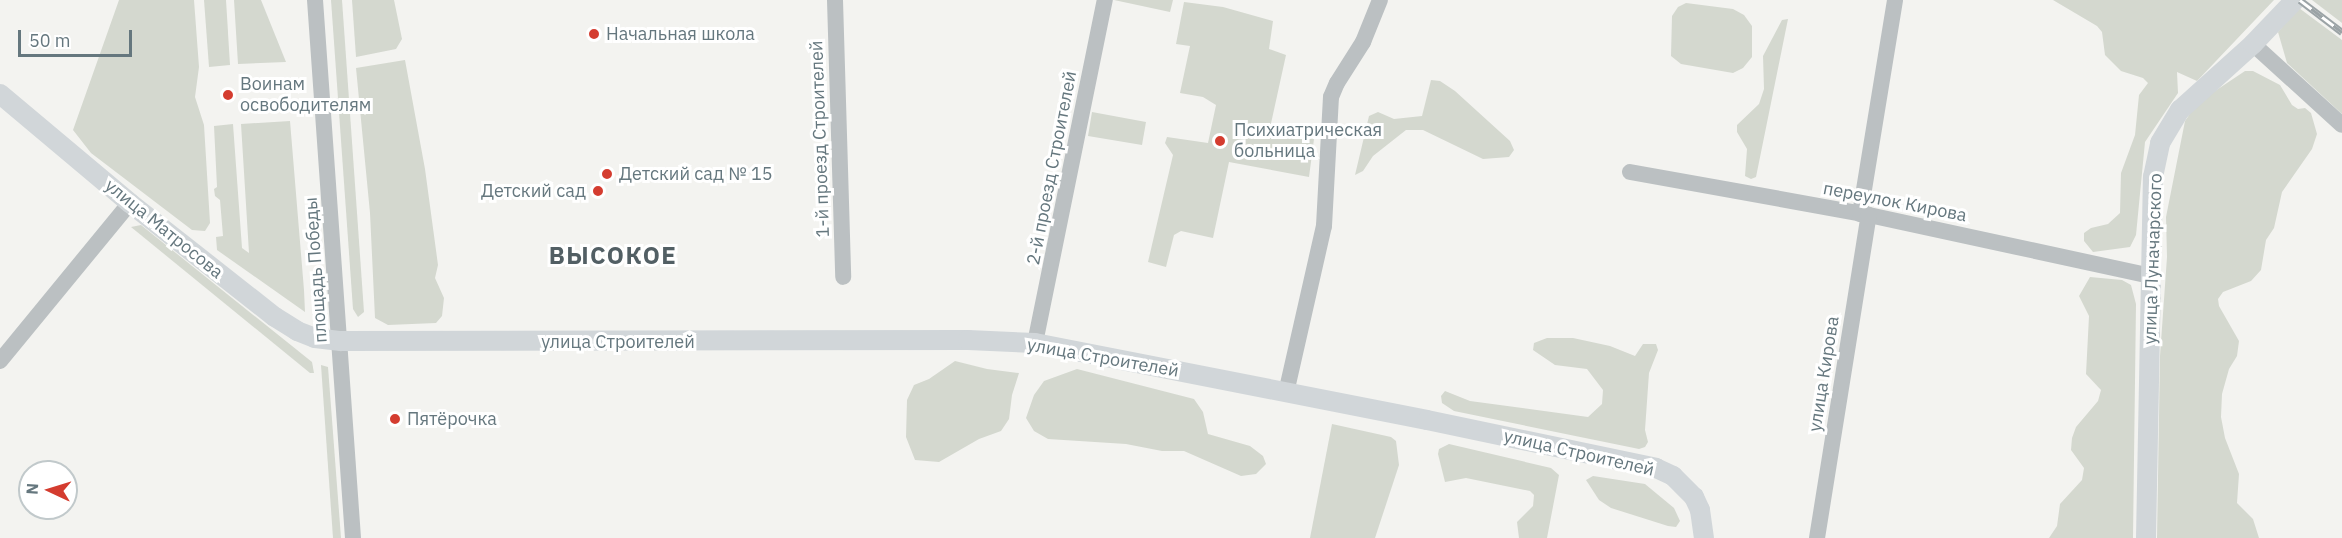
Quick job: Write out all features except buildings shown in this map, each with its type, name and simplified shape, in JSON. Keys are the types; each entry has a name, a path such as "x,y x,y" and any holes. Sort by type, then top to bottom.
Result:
{"main road":[{"name":"улица Луначарского","path":"2146,538 2153,177 2160,143 2181,110 2253,44 2295,0"},
{"name":"улица Матросова","path":"0,94 129,203 275,317 297,331 315,338 340,341"},
{"name":"улица Строителей","path":"340,341 968,340 1035,343 1428,420 1656,468 1672,476 1694,497 1700,510 1704,538"}],"street":[{"name":"площадь Победы","path":"315,0 353,538"},
{"name":"1-й проезд Строителей","path":"835,0 843,277"},
{"name":"2-й проезд Строителей","path":"1035,343 1106,0"},
{"path":"1286,393 1324,226 1331,97 1336,82 1363,42 1380,0"},
{"name":"улица Кирова","path":"1817,538 1895,0"},
{"path":"2253,44 2342,125"},
{"name":"переулок Кирова","path":"1630,172 1864,215 2151,276"},
{"path":"0,361 129,203"}],"shaded area":[{"path":"119,0 194,0 199,67 195,97 204,125 210,223 205,231 192,230 91,153 73,130"},
{"path":"204,0 226,0 230,65 209,67"},
{"path":"234,0 261,0 286,62 238,64"},
{"path":"331,0 342,0 364,312 358,317 353,309"},
{"path":"352,0 394,0 402,39 396,49 356,57"},
{"path":"1114,0 1173,0 1170,12"},
{"path":"2053,0 2274,0 2197,81 2177,72 2178,93 2145,142 2136,235 2130,247 2093,252 2084,241 2084,233 2091,228 2108,224 2120,213 2121,173 2135,135 2139,95 2148,83 2143,78 2121,71 2105,55 2102,32 2097,26"},
{"path":"2312,0 2342,0 2342,23"},
{"path":"1184,2 1223,7 1273,21 1269,49 1286,55 1270,128 1314,139 1309,177 1229,162 1213,238 1181,231 1174,235 1166,267 1148,262 1173,155 1165,143 1167,137 1208,143 1216,105 1203,97 1180,93 1190,46 1176,44"},
{"path":"1686,3 1733,9 1744,15 1752,26 1752,57 1743,68 1733,73 1681,64 1671,56 1672,16 1678,7"},
{"path":"2299,8 2342,40 2342,114 2287,63 2278,32"},
{"path":"1788,19 1756,177 1751,179 1745,176 1747,149 1737,132 1737,125 1759,104 1764,89 1763,56 1782,20"},
{"path":"405,60 425,169 438,265 435,278 444,298 442,316 436,323 388,325 375,318 370,213 356,68"},
{"path":"2245,71 2253,71 2280,85 2292,105 2298,109 2305,108 2311,113 2317,134 2312,149 2282,192 2274,228 2266,240 2261,270 2251,281 2223,292 2218,299 2219,306 2239,341 2237,356 2229,369 2222,394 2221,417 2225,438 2239,474 2237,503 2253,519 2259,538 2157,538 2160,356 2167,257 2166,217 2185,121 2194,108 2212,93"},
{"path":"1431,80 1440,81 1455,91 1510,141 1514,150 1509,157 1483,159 1423,130 1406,130 1373,156 1363,171 1355,175 1369,116 1378,112 1394,119 1422,116"},
{"path":"1092,112 1146,122 1142,145 1088,136"},
{"path":"290,121 305,312 217,250 216,237 223,236 220,200 215,196 214,189 217,187 214,126 233,124 242,248 249,253 241,124"},
{"path":"141,225 312,362 314,373 310,373 131,227"},
{"path":"2090,277 2122,280 2131,285 2136,304 2133,538 2049,538 2057,526 2060,504 2082,480 2084,468 2071,450 2072,438 2076,427 2098,401 2101,390 2086,374 2089,316 2079,296"},
{"path":"1547,338 1573,338 1610,346 1635,356 1643,344 1656,344 1658,350 1649,373 1645,430 1648,442 1645,447 1639,449 1454,411 1442,403 1441,396 1445,391 1470,401 1588,417 1602,404 1603,390 1587,369 1555,365 1533,350 1534,343"},
{"path":"955,361 987,369 1019,373 1012,395 1009,419 1001,431 979,439 939,462 915,460 906,437 907,400 914,385 929,379"},
{"path":"321,365 328,367 341,538 333,538"},
{"path":"1077,369 1194,399 1203,412 1208,434 1250,446 1263,456 1266,464 1256,474 1241,476 1184,451 1162,451 1126,444 1048,439 1034,431 1026,418 1034,395 1044,381"},
{"path":"1332,424 1391,437 1396,441 1399,465 1375,538 1310,538"},
{"path":"1449,444 1551,468 1559,475 1547,538 1519,538 1517,522 1533,506 1534,495 1530,491 1466,478 1445,482 1438,454 1439,449"},
{"path":"1593,476 1645,484 1674,508 1680,521 1676,527 1668,526 1611,508 1599,500 1586,480"}],"railway":[{"path":"2300,0 2342,32"}],"place":[{"name":"Начальная школа","path":"594,34"},
{"name":"Воинам освободителям","path":"228,95"},
{"name":"Психиатрическая больница","path":"1220,141"},
{"name":"Детский сад № 15","path":"607,174"},
{"name":"Детский сад","path":"598,191"},
{"name":"Пятёрочка","path":"395,419"}],"district":[{"name":"ВЫСОКОЕ","path":"613,256"}]}
